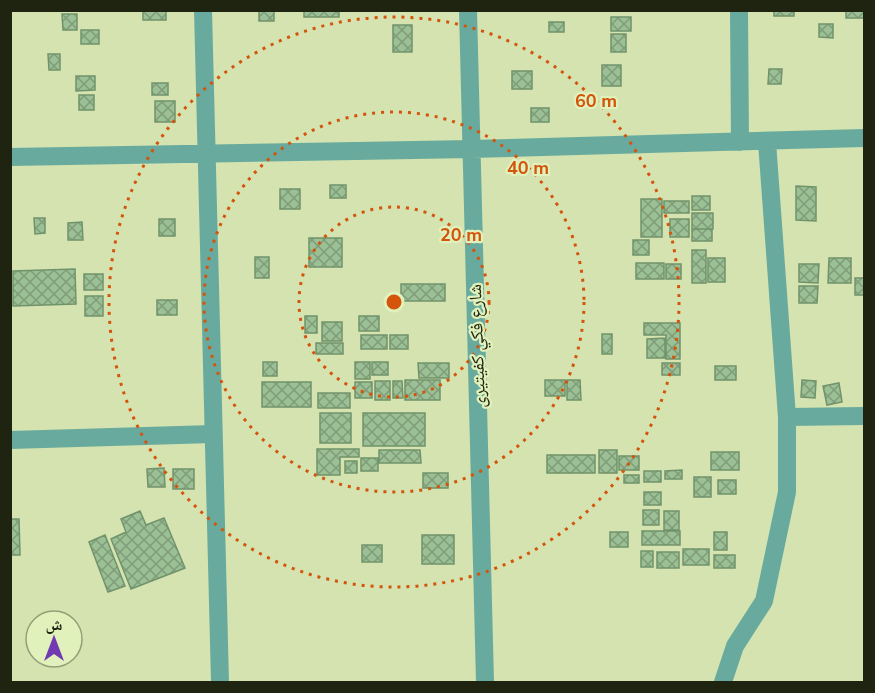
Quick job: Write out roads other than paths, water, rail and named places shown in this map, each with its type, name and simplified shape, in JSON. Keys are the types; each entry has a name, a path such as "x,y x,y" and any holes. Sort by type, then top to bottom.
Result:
{"street":[{"path":"202,10 220,682"},
{"name":"شارع فكي كفيتيرى","path":"468,10 485,682"},
{"path":"739,10 740,142"},
{"path":"10,157 471,149 864,138"},
{"path":"723,682 735,646 764,600 787,492 788,417 767,142"},
{"path":"788,417 864,416"},
{"path":"10,440 213,434"}]}
